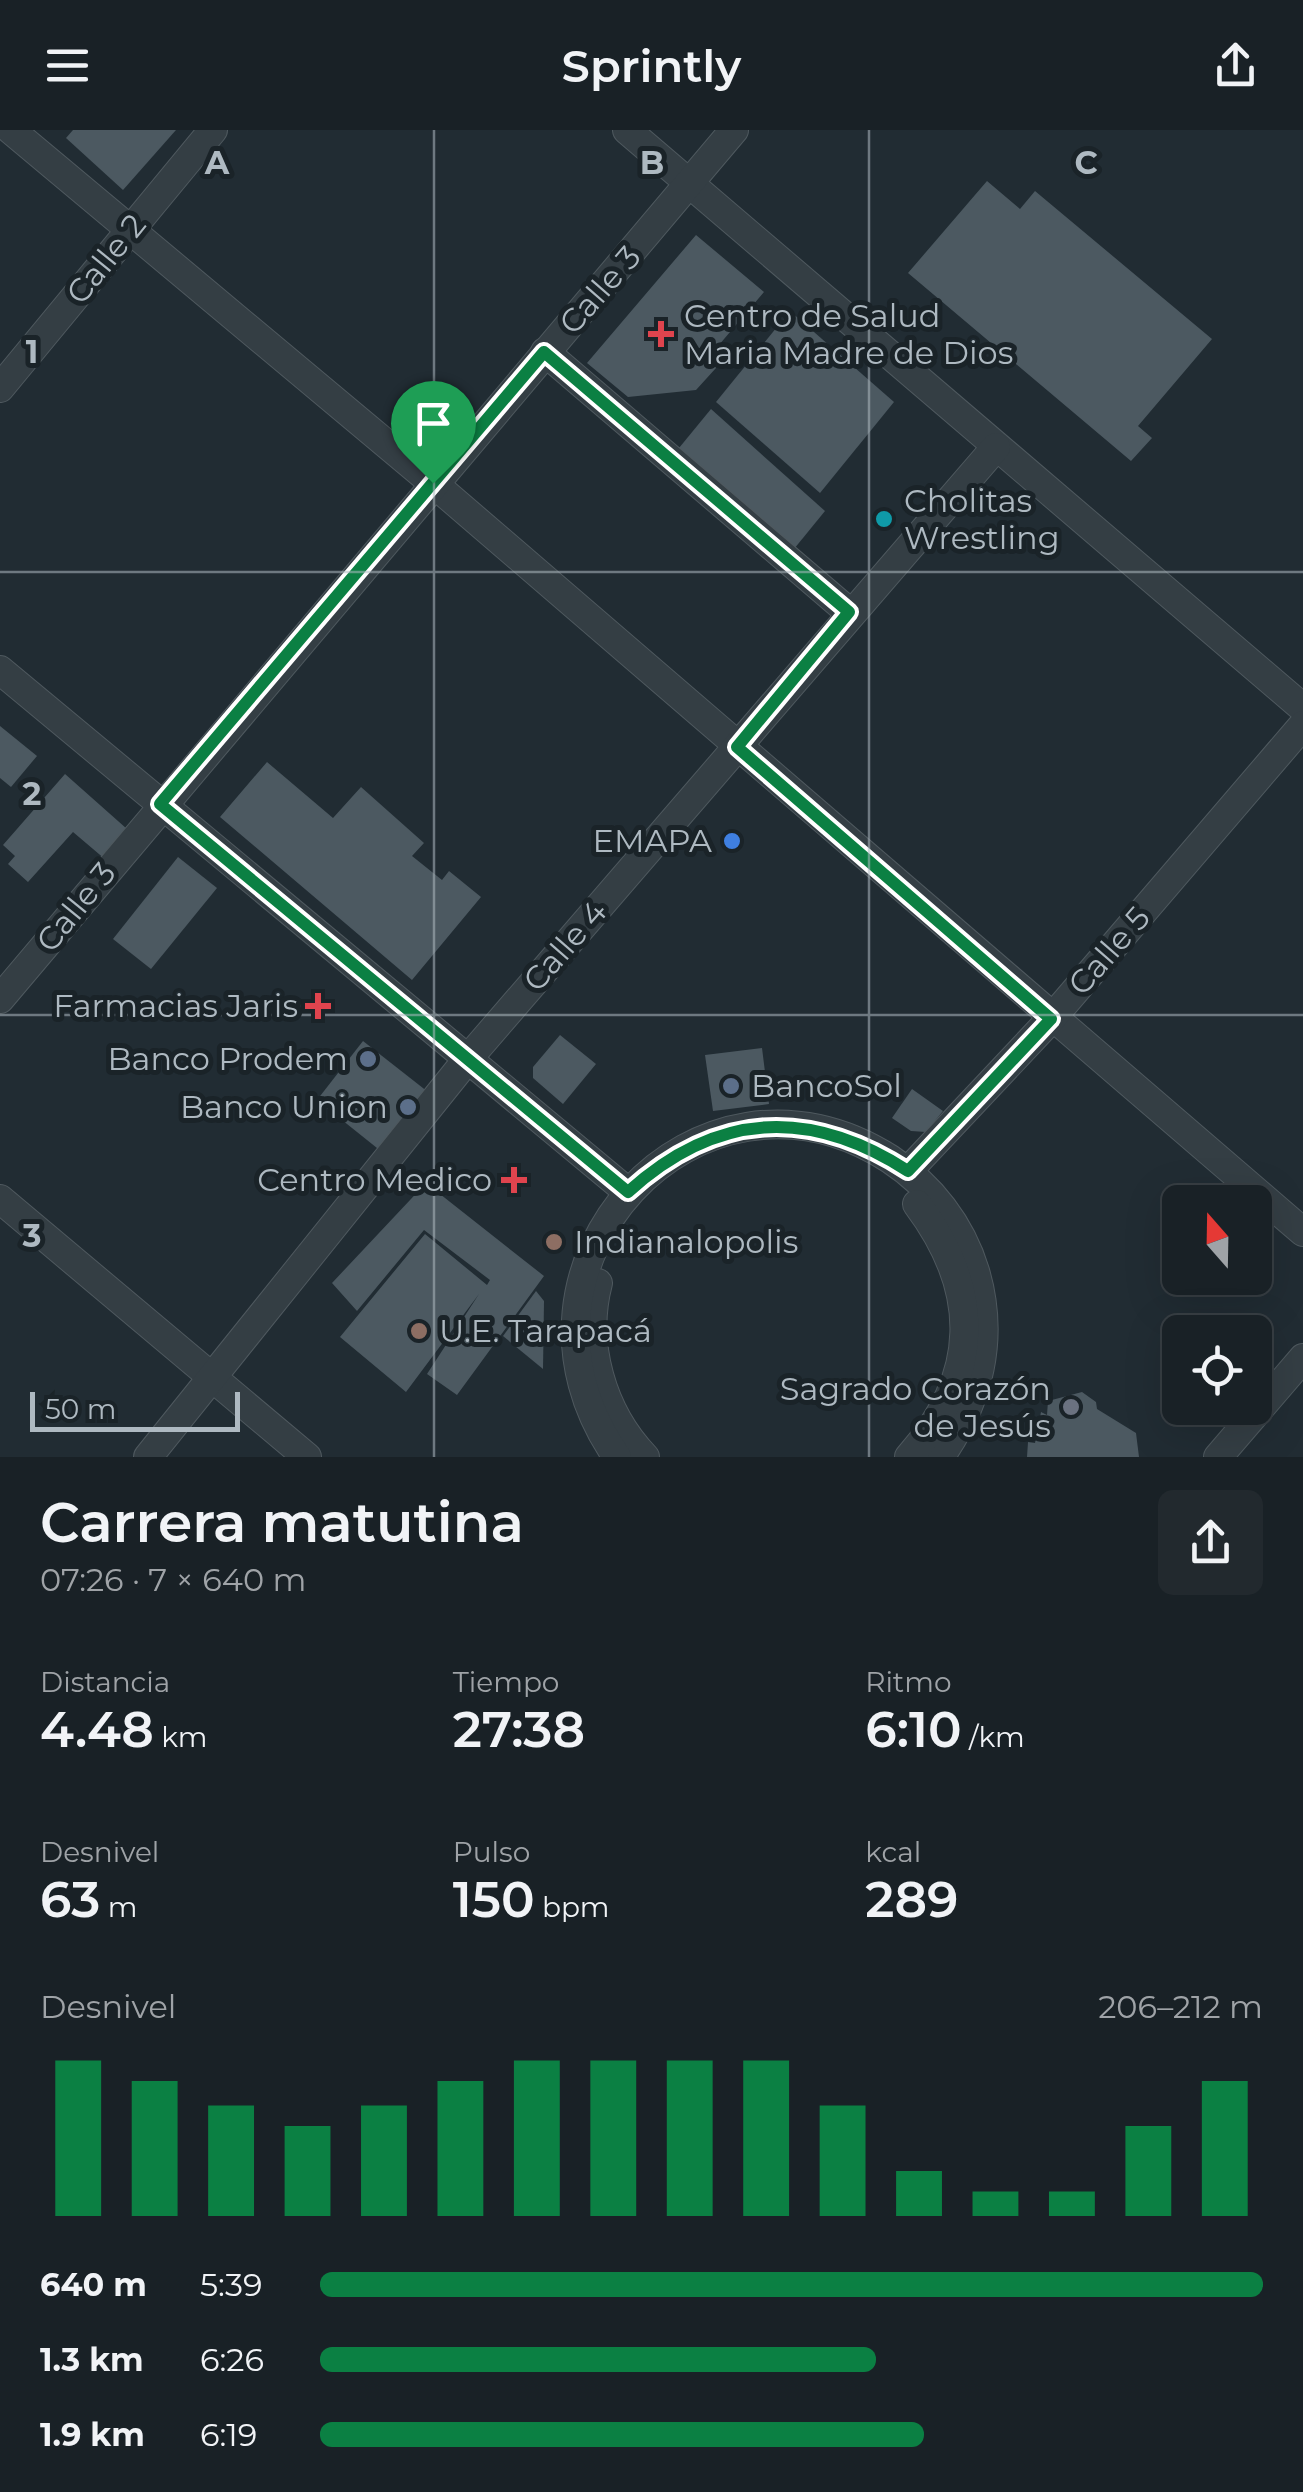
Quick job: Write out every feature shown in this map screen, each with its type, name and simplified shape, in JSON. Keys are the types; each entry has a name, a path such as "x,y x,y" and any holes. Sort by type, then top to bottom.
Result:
{"street":[{"path":"11,130 433,483 1303,1232"},
{"name":"Calle 2","path":"0,388 214,130"},
{"path":"626,130 1303,708"},
{"name":"Calle 3","path":"0,999 160,804 692,184 734,130"},
{"path":"544,352 849,612"},
{"name":"Calle 4","path":"148,1457 466,1060 849,612 996,447"},
{"path":"0,670 628,1192"},
{"name":"Calle 5","path":"908,1171 1051,1019 1303,725"},
{"path":"617,1457 583,1395 574,1324 578,1288 589,1253 605,1221 628,1192 656,1167 690,1147 726,1133 764,1127 840,1135 908,1171 955,1224 981,1292 982,1364 958,1432 940,1457"},
{"path":"645,1457 621,1426 596,1363 595,1296 603,1263 618,1232 665,1178 693,1160 756,1142 821,1149 853,1159 886,1177 913,1199 950,1257 962,1296 966,1330 961,1367 952,1398 909,1457"},
{"path":"0,1199 307,1457"},
{"path":"1218,1457 1303,1358"}],"building":[{"path":"73,130 176,130 123,190 66,138"},
{"path":"987,181 1020,209 1035,191 1212,339 1138,426 1152,438 1131,461 908,273"},
{"path":"696,235 764,292 713,352 716,368 696,390 628,397 587,363"},
{"path":"790,311 894,402 820,493 716,402"},
{"path":"711,409 825,511 794,549 679,448"},
{"path":"0,726 37,756 11,787 0,778"},
{"path":"267,762 333,818 361,787 424,843 412,856 442,880 449,871 481,897 412,980 220,817"},
{"path":"65,774 127,829 106,860 73,832 28,882 8,864 15,856 3,845"},
{"path":"178,857 217,888 151,969 113,939"},
{"path":"560,1035 596,1064 563,1104 533,1078 533,1067"},
{"path":"363,1041 428,1092 382,1152 317,1100"},
{"path":"762,1048 769,1104 713,1111 705,1055"},
{"path":"912,1089 943,1111 926,1132 911,1131 892,1118"},
{"path":"426,1183 544,1276 457,1395 427,1374 479,1294 406,1392 340,1337 425,1234 487,1285 490,1280 424,1230 357,1311 332,1283"},
{"path":"536,1291 544,1301 543,1369 503,1336"},
{"name":"Sagrado Corazón de Jesús","path":"1082,1392 1096,1402 1097,1409 1136,1433 1139,1457 1027,1457 1028,1442 1035,1443 1041,1412 1047,1415 1048,1401"}],"place":[{"name":"Centro de Salud Maria Madre de Dios","path":"661,334"},
{"name":"Cholitas Wrestling","path":"884,519"},
{"name":"EMAPA","path":"732,841"},
{"name":"Farmacias Jaris","path":"318,1006"},
{"name":"Banco Prodem","path":"368,1059"},
{"name":"BancoSol","path":"731,1086"},
{"name":"Banco Union","path":"408,1107"},
{"name":"Centro Medico","path":"514,1180"},
{"name":"Indianalopolis","path":"554,1242"},
{"name":"U.E. Tarapacá","path":"419,1331"},
{"name":"Sagrado Corazón de Jesús","path":"1071,1407"}],"route":[{"path":"544,352 849,612 737,747 1051,1019 908,1171 876,1150 840,1135 764,1127 726,1133 690,1147 656,1167 628,1192 160,804 433,483 544,352"}]}
